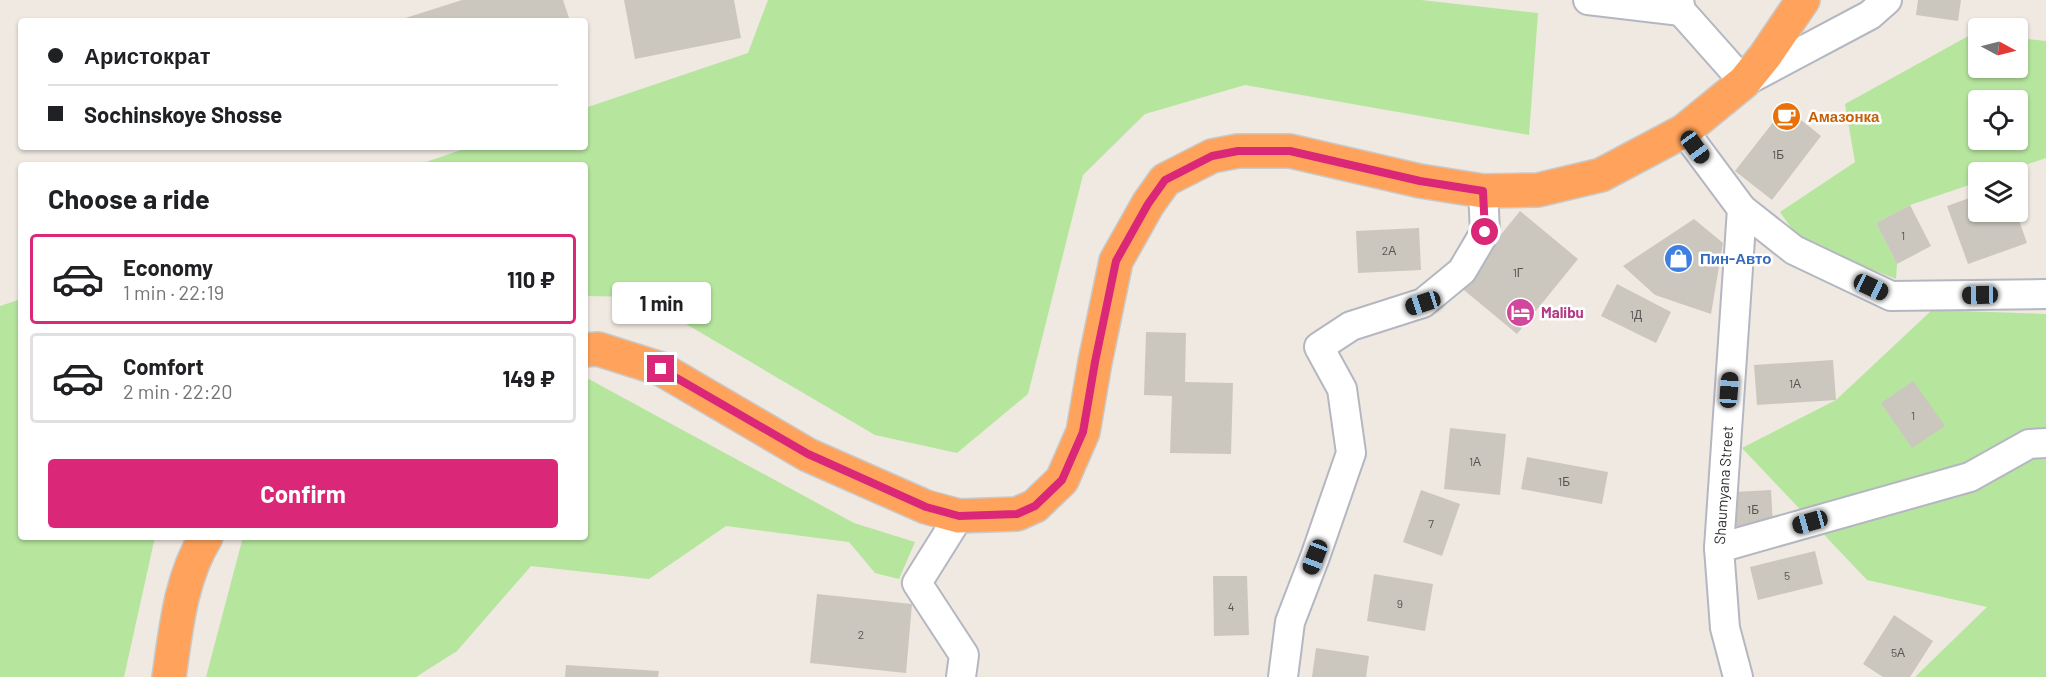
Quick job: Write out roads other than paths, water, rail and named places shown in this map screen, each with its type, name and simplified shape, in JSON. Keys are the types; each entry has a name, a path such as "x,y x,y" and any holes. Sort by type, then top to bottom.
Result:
{"highway":[{"path":"588,350 597,350 661,369 808,454 926,507 959,516 1017,514 1035,506 1062,480 1083,432 1116,261 1148,204 1165,180 1212,156 1238,151 1290,151 1420,181 1483,191 1538,190 1601,175 1684,131 1744,82 1765,56 1803,0"},
{"path":"169,677 179,609 188,576 205,540"}],"street":[{"path":"1588,0 1680,5 1744,82 1870,15 1887,0"},
{"path":"1684,131 1742,209 1794,250 1891,296 2046,294"},
{"path":"1283,677 1290,622 1351,453 1342,389 1319,347 1351,326 1423,303 1462,271 1485,232 1483,191"},
{"name":"Shaumyana Street","path":"1738,677 1725,628 1719,548 1742,209"},
{"path":"1719,548 1970,477 2029,444 2046,443"},
{"path":"959,516 917,583 964,655 961,677"}],"place":[{"name":"Амазонка","path":"1787,116"},
{"name":"Пин-Авто","path":"1679,258"},
{"name":"Malibu","path":"1520,312"}]}
